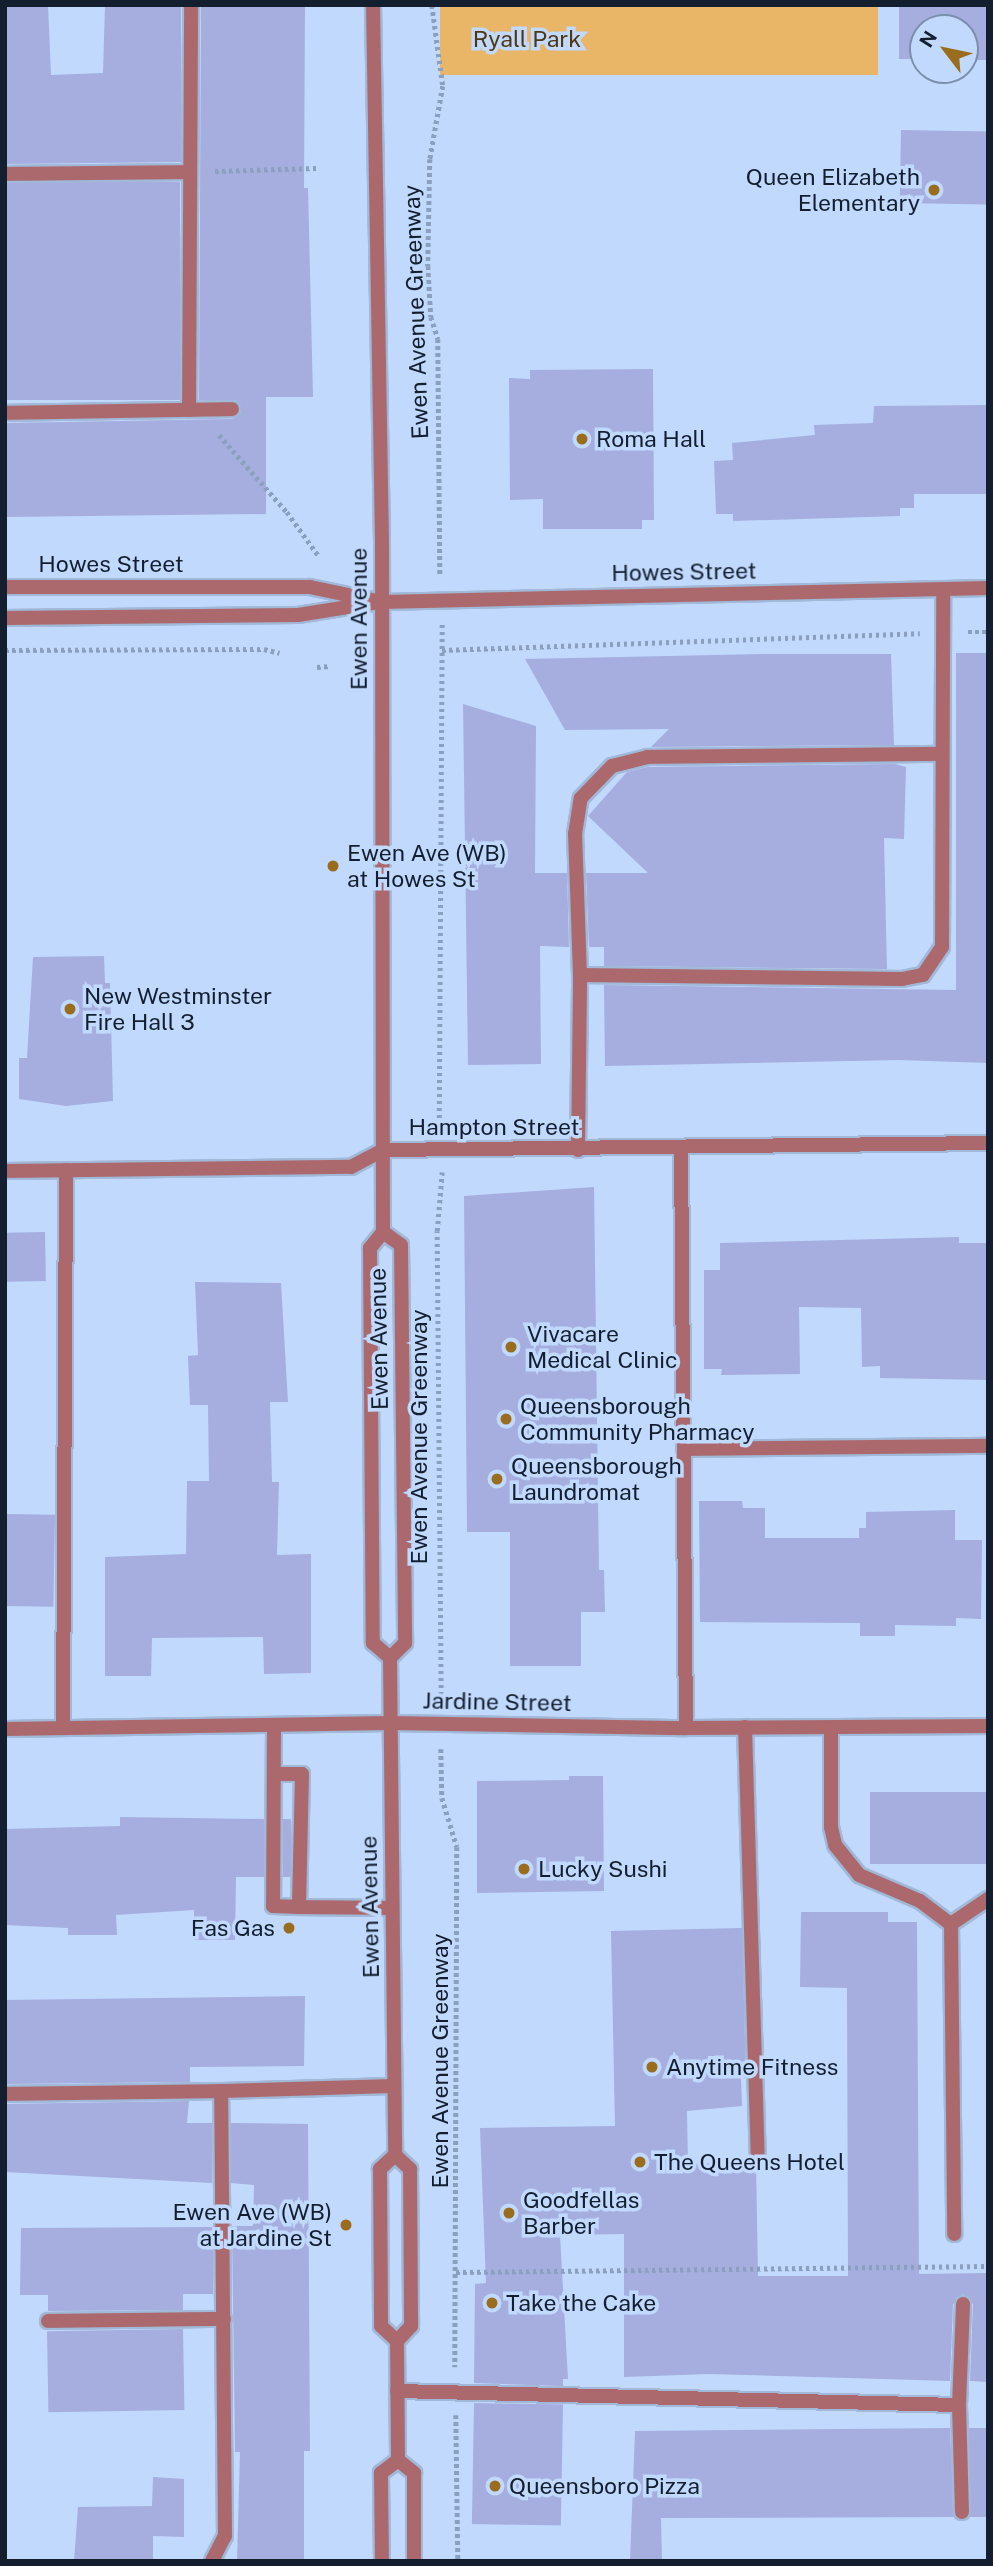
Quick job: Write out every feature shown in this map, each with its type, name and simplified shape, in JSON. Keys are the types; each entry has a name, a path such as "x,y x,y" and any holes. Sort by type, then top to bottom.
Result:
{"street":[{"path":"191,5 189,172 192,409"},
{"name":"Ewen Avenue","path":"373,5 382,602 383,1150 383,1232 370,1248 373,1643 390,1658"},
{"path":"5,174 189,172"},
{"path":"5,413 232,409"},
{"name":"Howes Street","path":"5,587 310,587 382,602"},
{"name":"Howes Street","path":"5,618 298,615 382,602 988,588"},
{"path":"580,975 923,975 942,947 943,589"},
{"path":"578,1150 580,975 575,834 581,798 612,766 647,757 941,754"},
{"name":"Hampton Street","path":"5,1171 351,1167 383,1150 578,1150 988,1143"},
{"path":"681,1148 685,1728"},
{"path":"63,1728 66,1170"},
{"name":"Ewen Avenue","path":"383,1232 401,1245 405,1643 390,1658 390,1723 395,2155 410,2169 411,2326 397,2341 398,2460 414,2473 414,2561"},
{"path":"684,1449 988,1446"},
{"name":"Jardine Street","path":"5,1729 390,1723 685,1728 988,1726"},
{"path":"274,1725 273,1906 392,1908"},
{"path":"746,1727 758,2153"},
{"path":"831,1728 831,1827 835,1845 859,1875 920,1901 951,1924"},
{"path":"274,1774 302,1774 299,1906"},
{"path":"951,1924 988,1899"},
{"path":"951,1924 954,2234"},
{"path":"5,2094 394,2086"},
{"path":"212,2561 225,2536 221,2091"},
{"name":"Ewen Avenue","path":"395,2155 380,2169 381,2326 397,2341"},
{"path":"962,2512 959,2405 963,2304"},
{"path":"48,2321 224,2319"},
{"path":"397,2390 959,2405"},
{"path":"382,2561 381,2473 398,2460"}],"path":[{"name":"Ewen Avenue Greenway","path":"432,5 443,86 430,159 428,266 431,317 438,340 440,578"},
{"path":"189,172 316,168"},
{"path":"192,409 287,512 318,555"},
{"path":"956,632 988,632"},
{"path":"438,1126 442,633"},
{"path":"442,650 911,633"},
{"path":"5,650 264,649 280,653"},
{"path":"317,667 330,666"},
{"name":"Ewen Avenue Greenway","path":"441,1703 437,1657 437,1231 442,1170"},
{"name":"Ewen Avenue Greenway","path":"441,1756 442,1798 457,1847 455,2368"},
{"path":"456,2272 988,2266"},
{"path":"456,2410 458,2561"}],"green space":[{"name":"Ryall Park","path":"440,5 878,5 878,75 440,75"}],"building":[{"path":"5,5 48,5 51,75 103,73 105,5 181,5 181,162 5,164"},
{"path":"201,5 305,5 304,188 308,188 313,397 266,397 266,514 5,517 5,423 232,419 241,413 236,400 199,400"},
{"path":"899,5 988,5 988,60 979,60 979,14 909,14 909,59 899,59"},
{"path":"901,130 988,132 987,205 900,203"},
{"path":"5,182 180,182 180,400 5,400"},
{"name":"Roma Hall","path":"653,369 654,520 642,520 642,529 543,529 543,499 510,500 509,378 530,379 530,370"},
{"path":"988,405 988,494 914,494 914,508 900,508 900,516 733,521 733,514 716,514 714,461 733,460 732,443 815,435 814,425 873,423 874,406"},
{"path":"956,653 988,653 988,1063 899,1060 605,1066 604,985 956,990"},
{"path":"891,654 894,745 651,747 669,729 565,730 525,659"},
{"path":"463,704 536,726 535,873 567,873 569,947 540,946 541,1064 468,1065"},
{"path":"895,764 906,767 904,839 884,838 887,969 604,966 604,947 589,947 586,873 648,873 588,816 627,772 648,767"},
{"name":"New Westminster Fire Hall 3","path":"104,956 105,983 110,983 113,1101 66,1106 19,1099 19,1058 27,1058 33,957"},
{"path":"594,1187 599,1570 604,1570 605,1612 581,1612 581,1666 510,1666 510,1532 467,1532 464,1196"},
{"path":"45,1232 46,1281 6,1282 5,1233"},
{"path":"959,1237 959,1243 988,1243 988,1380 880,1378 880,1366 862,1367 861,1308 799,1307 800,1374 721,1375 722,1369 704,1369 704,1270 720,1270 720,1243"},
{"path":"195,1282 281,1283 288,1402 270,1402 272,1482 279,1482 277,1555 311,1554 311,1673 264,1674 263,1637 152,1638 151,1676 105,1676 105,1557 186,1554 187,1481 209,1481 208,1405 190,1405 188,1356 198,1355"},
{"path":"699,1501 742,1501 743,1508 765,1508 765,1538 859,1538 859,1528 866,1528 866,1512 955,1510 955,1540 982,1540 981,1619 956,1618 956,1626 895,1625 895,1636 860,1636 860,1623 700,1622"},
{"path":"5,1514 55,1515 53,1607 5,1606"},
{"path":"569,1776 603,1776 604,1891 477,1893 477,1781 569,1780"},
{"path":"870,1792 988,1792 988,1864 870,1864"},
{"path":"120,1817 264,1819 264,1877 236,1877 235,1940 194,1940 194,1910 116,1915 117,1935 68,1935 68,1928 5,1925 5,1829 120,1826"},
{"path":"283,1819 291,1819 291,1877 283,1877"},
{"path":"801,1912 888,1912 888,1922 917,1922 919,2274 988,2273 988,2382 970,2381 973,2304 963,2294 953,2304 950,2381 709,2374 624,2377 624,2234 560,2235 568,2379 563,2379 563,2386 474,2383 475,2284 486,2283 480,2128 615,2126 611,1931 742,1928 746,2078 741,2078 742,2106 687,2111 688,2164 756,2162 758,2276 848,2276 847,1988 800,1987"},
{"path":"305,1996 304,2066 190,2067 190,2082 5,2084 5,2000"},
{"path":"189,2101 187,2123 212,2123 212,2183 5,2172 5,2104"},
{"path":"231,2123 308,2124 310,2451 304,2451 304,2561 237,2561 240,2452 235,2452 232,2226 253,2226 254,2185 231,2183"},
{"path":"213,2227 213,2294 183,2294 183,2310 48,2311 48,2295 20,2295 21,2228"},
{"path":"183,2329 184,2410 48,2412 47,2331"},
{"path":"474,2403 563,2405 561,2526 472,2524"},
{"path":"950,2428 954,2517 661,2518 662,2561 630,2561 635,2431"},
{"path":"969,2428 988,2428 988,2517 969,2517"},
{"path":"153,2477 184,2479 184,2537 153,2536 153,2561 74,2561 78,2507 152,2506"}],"place":[{"name":"Queen Elizabeth Elementary","path":"934,190"},
{"name":"Roma Hall","path":"582,439"},
{"name":"Ewen Ave (WB) at Howes St","path":"333,866"},
{"name":"New Westminster Fire Hall 3","path":"70,1009"},
{"name":"Vivacare Medical Clinic","path":"511,1347"},
{"name":"Queensborough Community Pharmacy","path":"506,1419"},
{"name":"Queensborough Laundromat","path":"497,1479"},
{"name":"Lucky Sushi","path":"524,1869"},
{"name":"Fas Gas","path":"289,1928"},
{"name":"Anytime Fitness","path":"652,2067"},
{"name":"The Queens Hotel","path":"640,2162"},
{"name":"Goodfellas Barber","path":"509,2213"},
{"name":"Ewen Ave (WB) at Jardine St","path":"346,2225"},
{"name":"Take the Cake","path":"492,2303"},
{"name":"Queensboro Pizza","path":"495,2486"}]}
